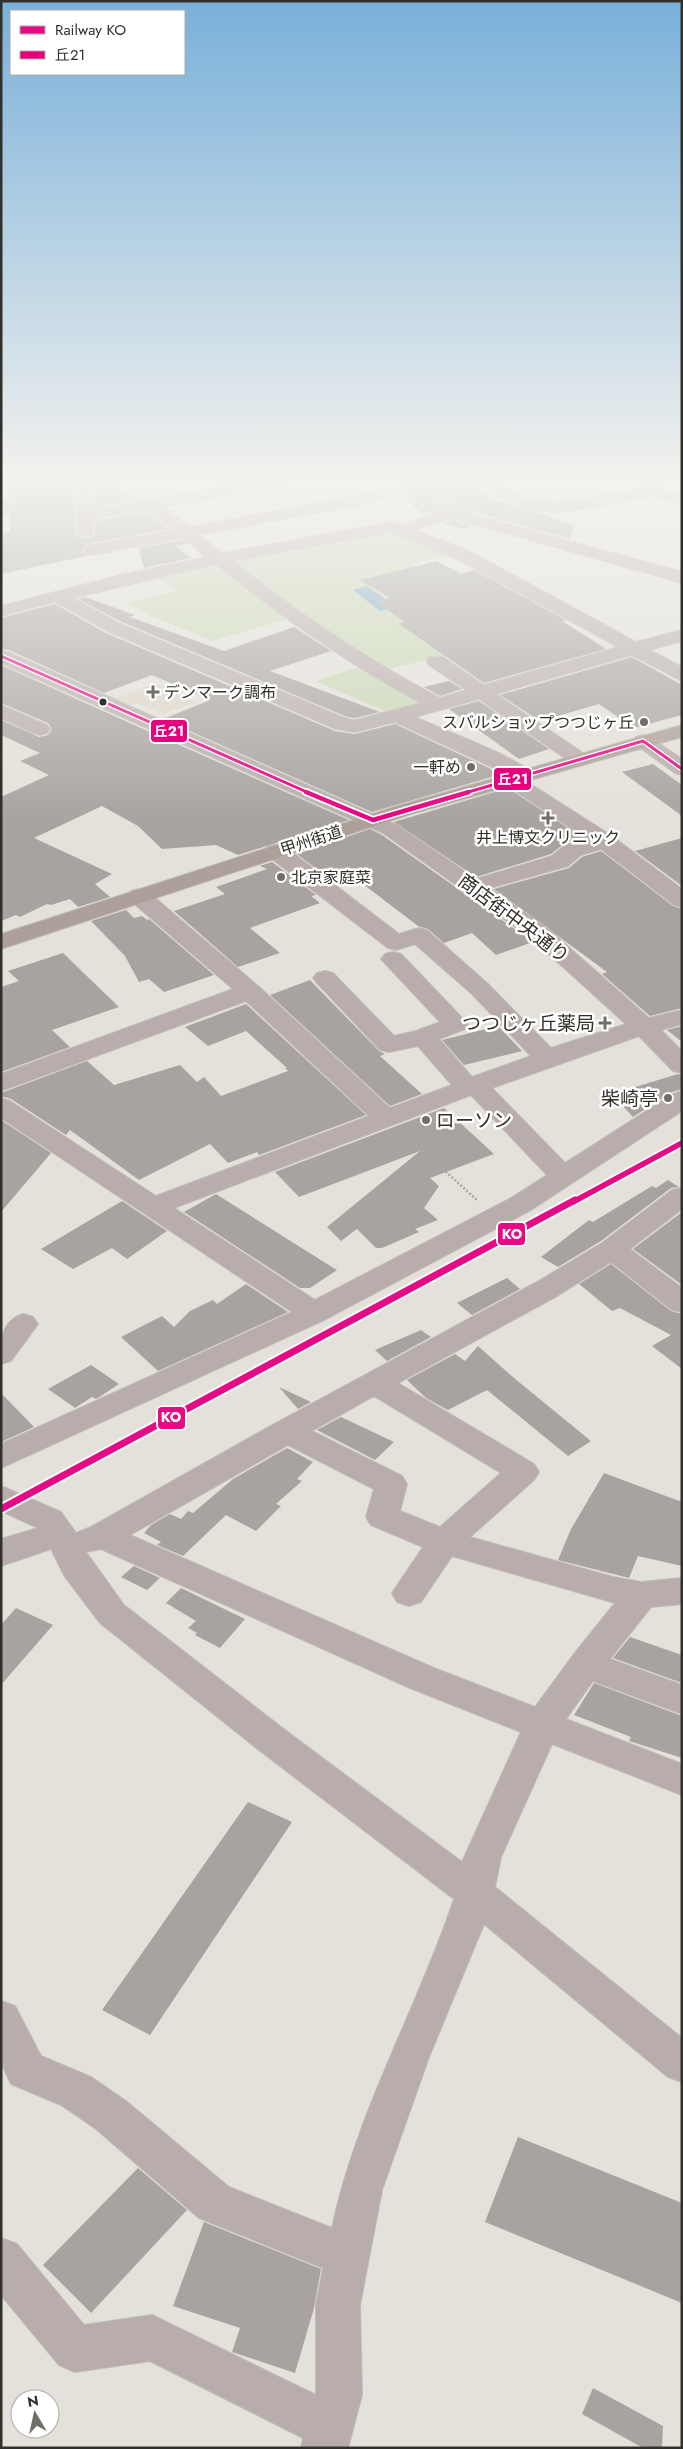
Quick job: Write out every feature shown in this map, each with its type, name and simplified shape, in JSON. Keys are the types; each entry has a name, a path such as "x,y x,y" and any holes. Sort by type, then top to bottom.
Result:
{"highway":[{"name":"甲州街道","path":"1,942 373,820 579,759 682,731"}],"street":[{"path":"1,611 56,596"},
{"path":"58,596 113,628 343,725 355,726 397,716 682,635"},
{"path":"266,596 382,676 437,704"},
{"path":"539,596 682,675"},
{"name":"商店街中央通り","path":"1,656 390,829 539,933 645,1028 682,1066"},
{"path":"436,661 579,759"},
{"path":"1,711 40,729"},
{"path":"397,716 507,765 517,777 682,900"},
{"path":"643,741 682,769"},
{"path":"474,886 560,861 573,850 604,841"},
{"path":"276,851 396,943 419,935 480,989 547,1058"},
{"path":"139,896 250,991 386,1118"},
{"path":"325,978 389,1045 424,1037 456,1024 393,959"},
{"path":"1,1083 250,991"},
{"path":"152,1207 547,1058 621,1033 682,1017"},
{"path":"424,1037 563,1176"},
{"path":"1,1457 314,1313 496,1217 682,1099"},
{"path":"1,1106 314,1313"},
{"path":"1,1554 12,1548 102,1536 287,1431 546,1289 612,1249 682,1196"},
{"path":"612,1249 682,1303"},
{"path":"1,1354 22,1324"},
{"path":"375,1383 523,1472 444,1542 410,1593"},
{"path":"287,1431 391,1484 382,1517 444,1542 613,1590 641,1595 682,1591"},
{"path":"1,1498 50,1520 77,1568 112,1614 272,1740 475,1892 682,2063"},
{"path":"102,1536 422,1678 682,1780"},
{"path":"5,2276 75,2349 152,2338 328,2437 339,2395 338,2305 361,2190 409,2056 460,1939 475,1892 482,1857 542,1726 586,1664 641,1595"},
{"path":"586,1664 682,1700"},
{"path":"1,2019 26,2070 76,2091 111,2115 214,2203 347,2256"}],"path":[{"path":"386,1118 496,1217"}],"shaded area":[{"name":"デンマーク調布","path":"155,683 195,702 163,714 137,703 126,707 112,700"}],"green space":[{"path":"155,596 262,596 291,618 212,641 149,615 127,603"},
{"path":"271,596 460,596 524,636 389,669"},
{"path":"362,666 424,703 387,712 315,681"}],"water":[{"path":"361,596 381,596 396,607 380,611"}],"building":[{"path":"387,596 522,596 566,620 562,621 606,649 484,683 399,624 405,622 376,602 390,598"},
{"path":"85,597 135,615 130,617 224,651 294,627 331,651 270,671 380,712 355,718 347,717 120,621 78,599"},
{"path":"55,604 106,633 335,731 355,734 395,724 489,768 498,775 372,812 163,719 210,700 152,675 104,693 9,650 1,649 1,618"},
{"path":"632,657 682,685 682,715 634,728 599,704 540,721 500,695"},
{"path":"1,665 349,820 238,855 216,845 162,849 138,826 102,806 34,838 112,874 95,884 110,897 78,907 70,899 51,905 47,904 20,917 16,915 1,921 1,797 49,775 20,761 40,753 1,735 1,720 39,737 48,735 52,729 48,723 1,703"},
{"path":"449,681 462,689 440,696 424,687"},
{"path":"479,701 549,749 519,759 449,709"},
{"path":"653,764 682,785 682,816 622,772"},
{"path":"508,788 583,838 565,843 551,854 476,877 394,822"},
{"path":"370,829 382,835 533,942 496,955 472,933 444,943 428,929 418,926 359,881 340,887 297,854"},
{"path":"682,838 682,886 635,851"},
{"path":"601,851 673,906 682,909 682,1008 650,1016 602,974 607,972 494,889 569,868 582,857"},
{"path":"272,862 316,895 311,896 320,903 250,928 280,953 238,967 174,911 225,894 216,887 267,869 260,866"},
{"path":"126,910 134,918 142,916 147,920 149,919 214,975 164,992 149,979 139,982 125,956 91,921"},
{"path":"63,953 119,1007 52,1030 70,1047 1,1072 1,987 19,981 8,971"},
{"path":"310,980 379,1051 385,1054 380,1056 422,1094 390,1106 270,995"},
{"path":"246,1004 366,1115 259,1155 257,1152 228,1163 210,1144 139,1180 70,1130 66,1135 11,1099 1,1096 1,1093 87,1061 114,1085 180,1065 197,1082 204,1077 221,1096 288,1071 246,1031 208,1046 185,1027"},
{"path":"498,1026 522,1051 464,1065 442,1040"},
{"path":"682,1026 682,1042 667,1030"},
{"path":"678,1074 682,1075 682,1089 672,1092 633,1117 612,1094"},
{"path":"444,1108 494,1154 430,1178 439,1186 424,1208 438,1220 415,1229 419,1232 382,1248 376,1248 357,1229 341,1241 327,1227 420,1151 299,1197 275,1172"},
{"path":"1,1120 51,1153 1,1212"},
{"path":"668,1180 679,1187 671,1188 601,1241 558,1267 541,1257 589,1220 593,1222 652,1186 656,1188"},
{"path":"216,1194 337,1270 310,1288 300,1288 184,1212"},
{"path":"122,1201 167,1231 127,1259 112,1248 73,1269 41,1249"},
{"path":"682,1212 682,1285 633,1249"},
{"path":"611,1264 671,1311 682,1314 682,1369 652,1346 671,1335 620,1308 612,1311 579,1284"},
{"path":"507,1278 520,1289 472,1315 457,1303"},
{"path":"246,1284 288,1312 158,1371 121,1337 162,1316 174,1327 190,1311 213,1300 217,1304"},
{"path":"421,1330 431,1337 387,1361 375,1350"},
{"path":"478,1346 591,1441 568,1456 487,1390 448,1410 426,1398 407,1380 455,1354 465,1361"},
{"path":"91,1365 119,1384 96,1399 92,1397 75,1408 48,1389"},
{"path":"279,1387 311,1402 298,1409"},
{"path":"1,1393 34,1427 1,1442"},
{"path":"341,1417 394,1442 375,1460 317,1430"},
{"path":"287,1448 313,1462 297,1479 302,1481 276,1504 281,1506 256,1531 226,1515 183,1556 157,1545 161,1542 144,1533 151,1525 170,1514 181,1519 188,1511 193,1513 233,1479"},
{"path":"604,1473 682,1502 682,1566 638,1556 629,1578 558,1560 571,1529"},
{"path":"134,1566 160,1578 147,1590 121,1577"},
{"path":"181,1588 245,1619 220,1648 195,1635 197,1633 188,1628 196,1621 166,1603"},
{"path":"16,1608 53,1625 1,1685 1,1625"},
{"path":"630,1637 682,1655 682,1683 613,1658"},
{"path":"594,1683 682,1716 682,1758 629,1741 631,1737 574,1715"},
{"path":"248,1802 292,1822 150,2035 102,2010"},
{"path":"518,2137 682,2203 682,2303 485,2222"},
{"path":"138,2168 187,2210 91,2313 43,2265"},
{"path":"204,2222 321,2269 314,2308 295,2373 232,2352 240,2328 173,2306"},
{"path":"593,2388 663,2426 662,2448 643,2448 582,2414"}],"rail line":[{"name":"KO","path":"1,1509 682,1143"}],"transit line":[{"name":"丘21","path":"1,656 273,778 373,820 643,741 682,769"}],"place":[{"name":"デンマーク調布","path":"153,692"},
{"name":"スバルショップつつじヶ丘","path":"644,722"},
{"name":"一軒め","path":"471,767"},
{"name":"井上博文クリニック","path":"548,818"},
{"name":"北京家庭菜","path":"281,877"},
{"name":"つつじヶ丘薬局","path":"605,1023"},
{"name":"柴崎亭","path":"668,1098"},
{"name":"ローソン","path":"426,1120"}]}
